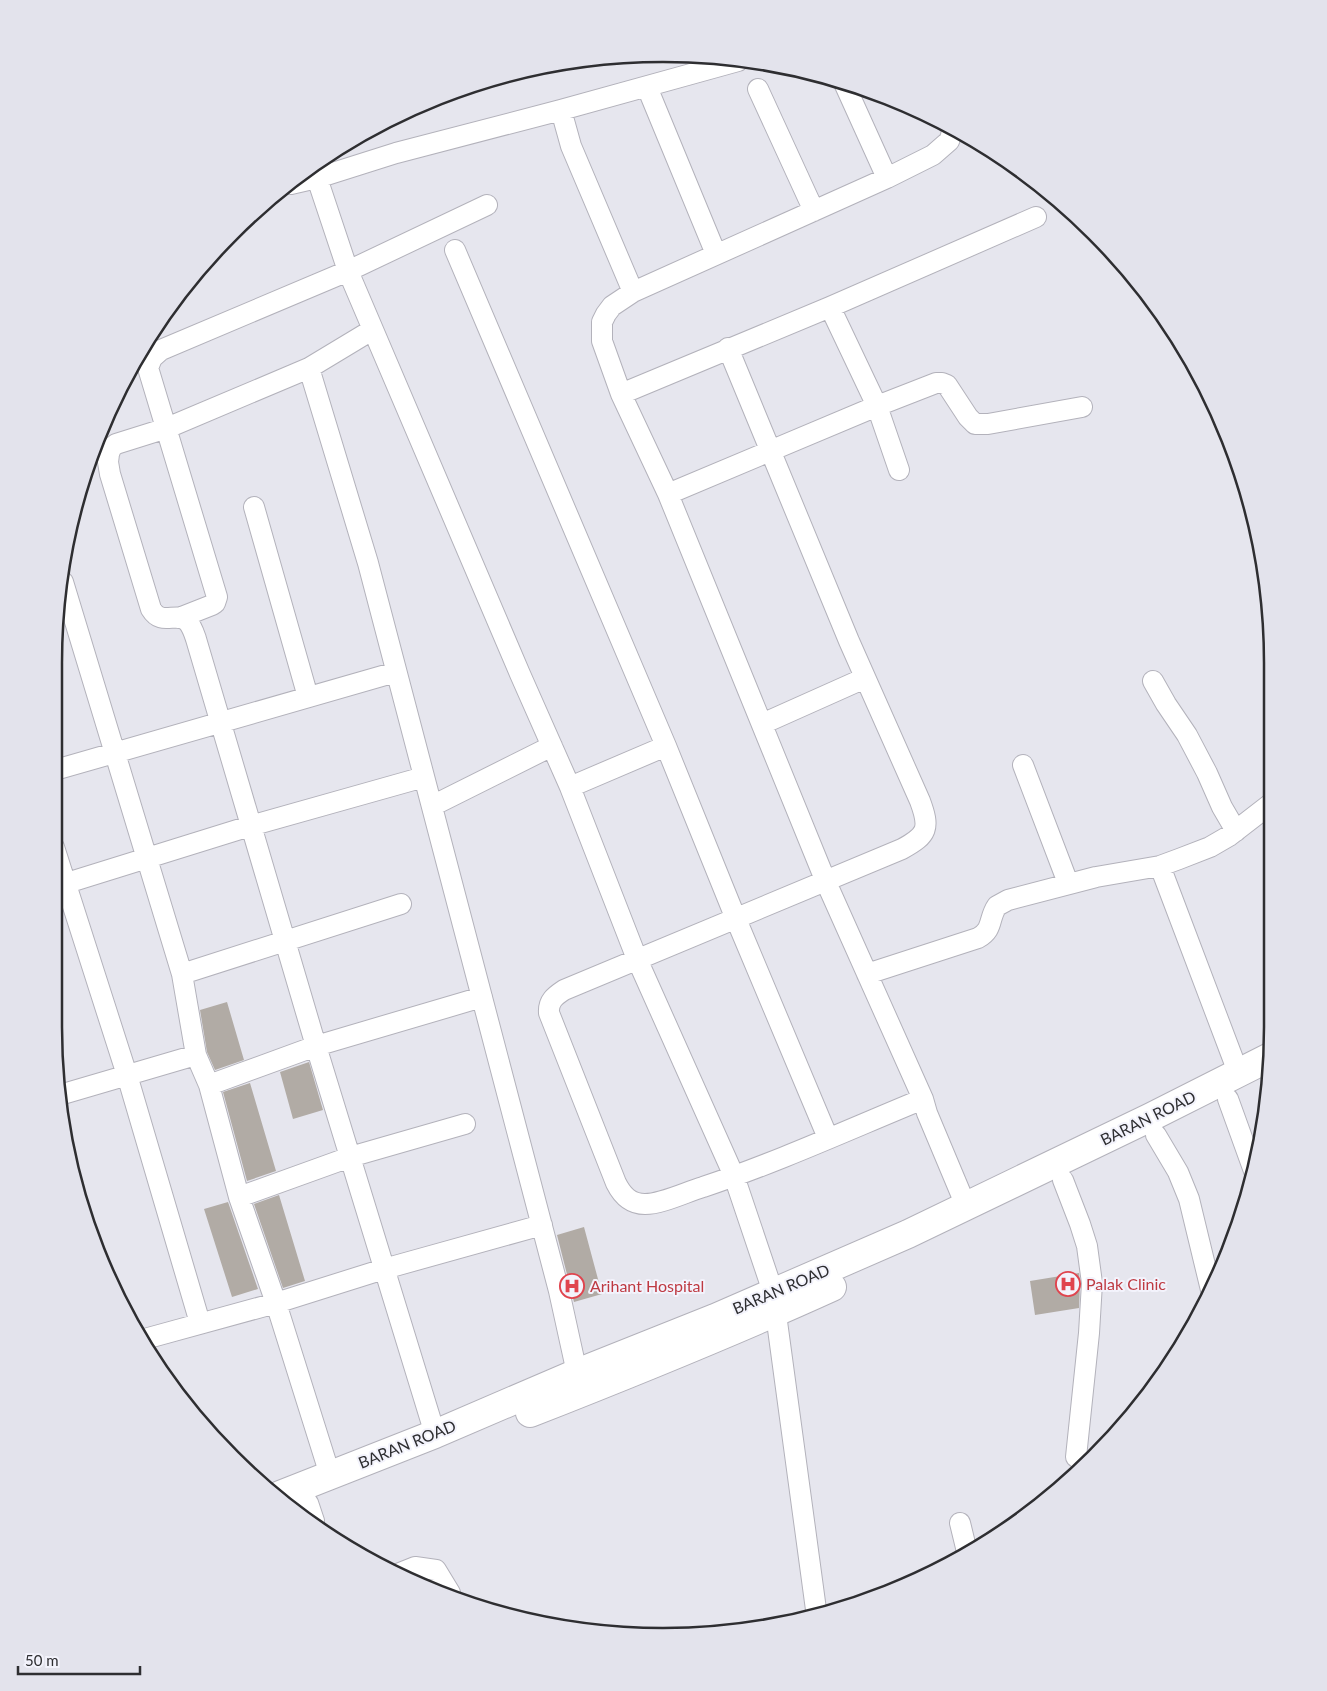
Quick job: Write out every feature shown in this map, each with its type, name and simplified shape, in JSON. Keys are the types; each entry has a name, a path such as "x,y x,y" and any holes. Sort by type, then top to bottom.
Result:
{"main road":[{"name":"BARAN ROAD","path":"306,1510 659,1362 908,1234 1151,1117 1263,1060"},
{"name":"BARAN ROAD","path":"285,1493 435,1434 577,1373 715,1318 775,1302 1063,1180 1262,1081"}],"street":[{"path":"307,180 396,153 721,66"},
{"path":"647,87 716,254"},
{"path":"758,89 814,211"},
{"path":"848,91 887,178"},
{"path":"561,110 571,146 633,292"},
{"path":"952,136 942,148 933,154 887,178 633,292 612,306 606,314 602,322 602,341 622,394 668,494 826,882 924,1099 927,1113 966,1206"},
{"path":"317,178 348,271 372,330 570,787 637,959 734,1176 775,1302 816,1609"},
{"path":"179,618 212,605 217,598 148,368 152,358 161,350 348,271 487,205"},
{"path":"622,394 1036,217"},
{"path":"455,250 666,746 828,1138"},
{"path":"830,306 877,406 899,470"},
{"path":"372,330 309,368 167,428 116,444 111,448 108,462 151,609 157,616 162,618 179,618 189,622 196,639 316,1046 435,1434"},
{"path":"728,348 769,451 865,678 920,801 926,822 926,830 922,837 914,843 826,882 564,990 551,1000 548,1008 553,1026 616,1183 626,1198 636,1203 644,1204 665,1199 734,1176 924,1099"},
{"path":"309,368 368,563 542,1225 577,1373"},
{"path":"668,494 923,387 942,383 952,390 968,417 975,424 988,424 1082,407"},
{"path":"254,507 308,697"},
{"path":"67,595 182,974 196,1055 209,1085 239,1197 276,1303 330,1475"},
{"path":"62,768 396,672"},
{"path":"762,724 865,678"},
{"path":"1153,681 1187,735 1222,807 1236,831"},
{"path":"432,806 552,746"},
{"path":"570,787 666,746"},
{"path":"1023,765 1068,884"},
{"path":"62,884 250,826 424,777"},
{"path":"867,974 978,938 989,928 995,910 1002,903 1096,877 1160,866 1210,847 1236,831 1264,808"},
{"path":"1160,866 1238,1072"},
{"path":"62,891 127,1076 200,1323"},
{"path":"182,974 401,904"},
{"path":"209,1085 316,1046 482,997"},
{"path":"67,1093 196,1055"},
{"path":"1228,1099 1250,1159"},
{"path":"239,1197 350,1157 465,1124"},
{"path":"1156,1135 1178,1172 1189,1199 1209,1280"},
{"path":"1063,1180 1087,1246 1092,1283 1076,1457"},
{"path":"149,1338 276,1303 384,1269 542,1225"},
{"path":"960,1523 966,1547"},
{"path":"406,1571 415,1567 436,1570 446,1588"}],"building":[{"path":"227,1002 244,1060 215,1070 207,1052 200,1010"},
{"path":"309,1062 323,1110 293,1119 280,1072"},
{"path":"250,1083 276,1171 247,1181 223,1092"},
{"path":"279,1195 305,1281 283,1288 254,1204"},
{"path":"228,1202 258,1289 232,1297 204,1209"},
{"path":"584,1227 602,1294 574,1302 557,1235"},
{"path":"1079,1273 1079,1308 1035,1315 1030,1281"}],"place":[{"name":"Palak Clinic","path":"1068,1284"},
{"name":"Arihant Hospital","path":"572,1286"}]}
